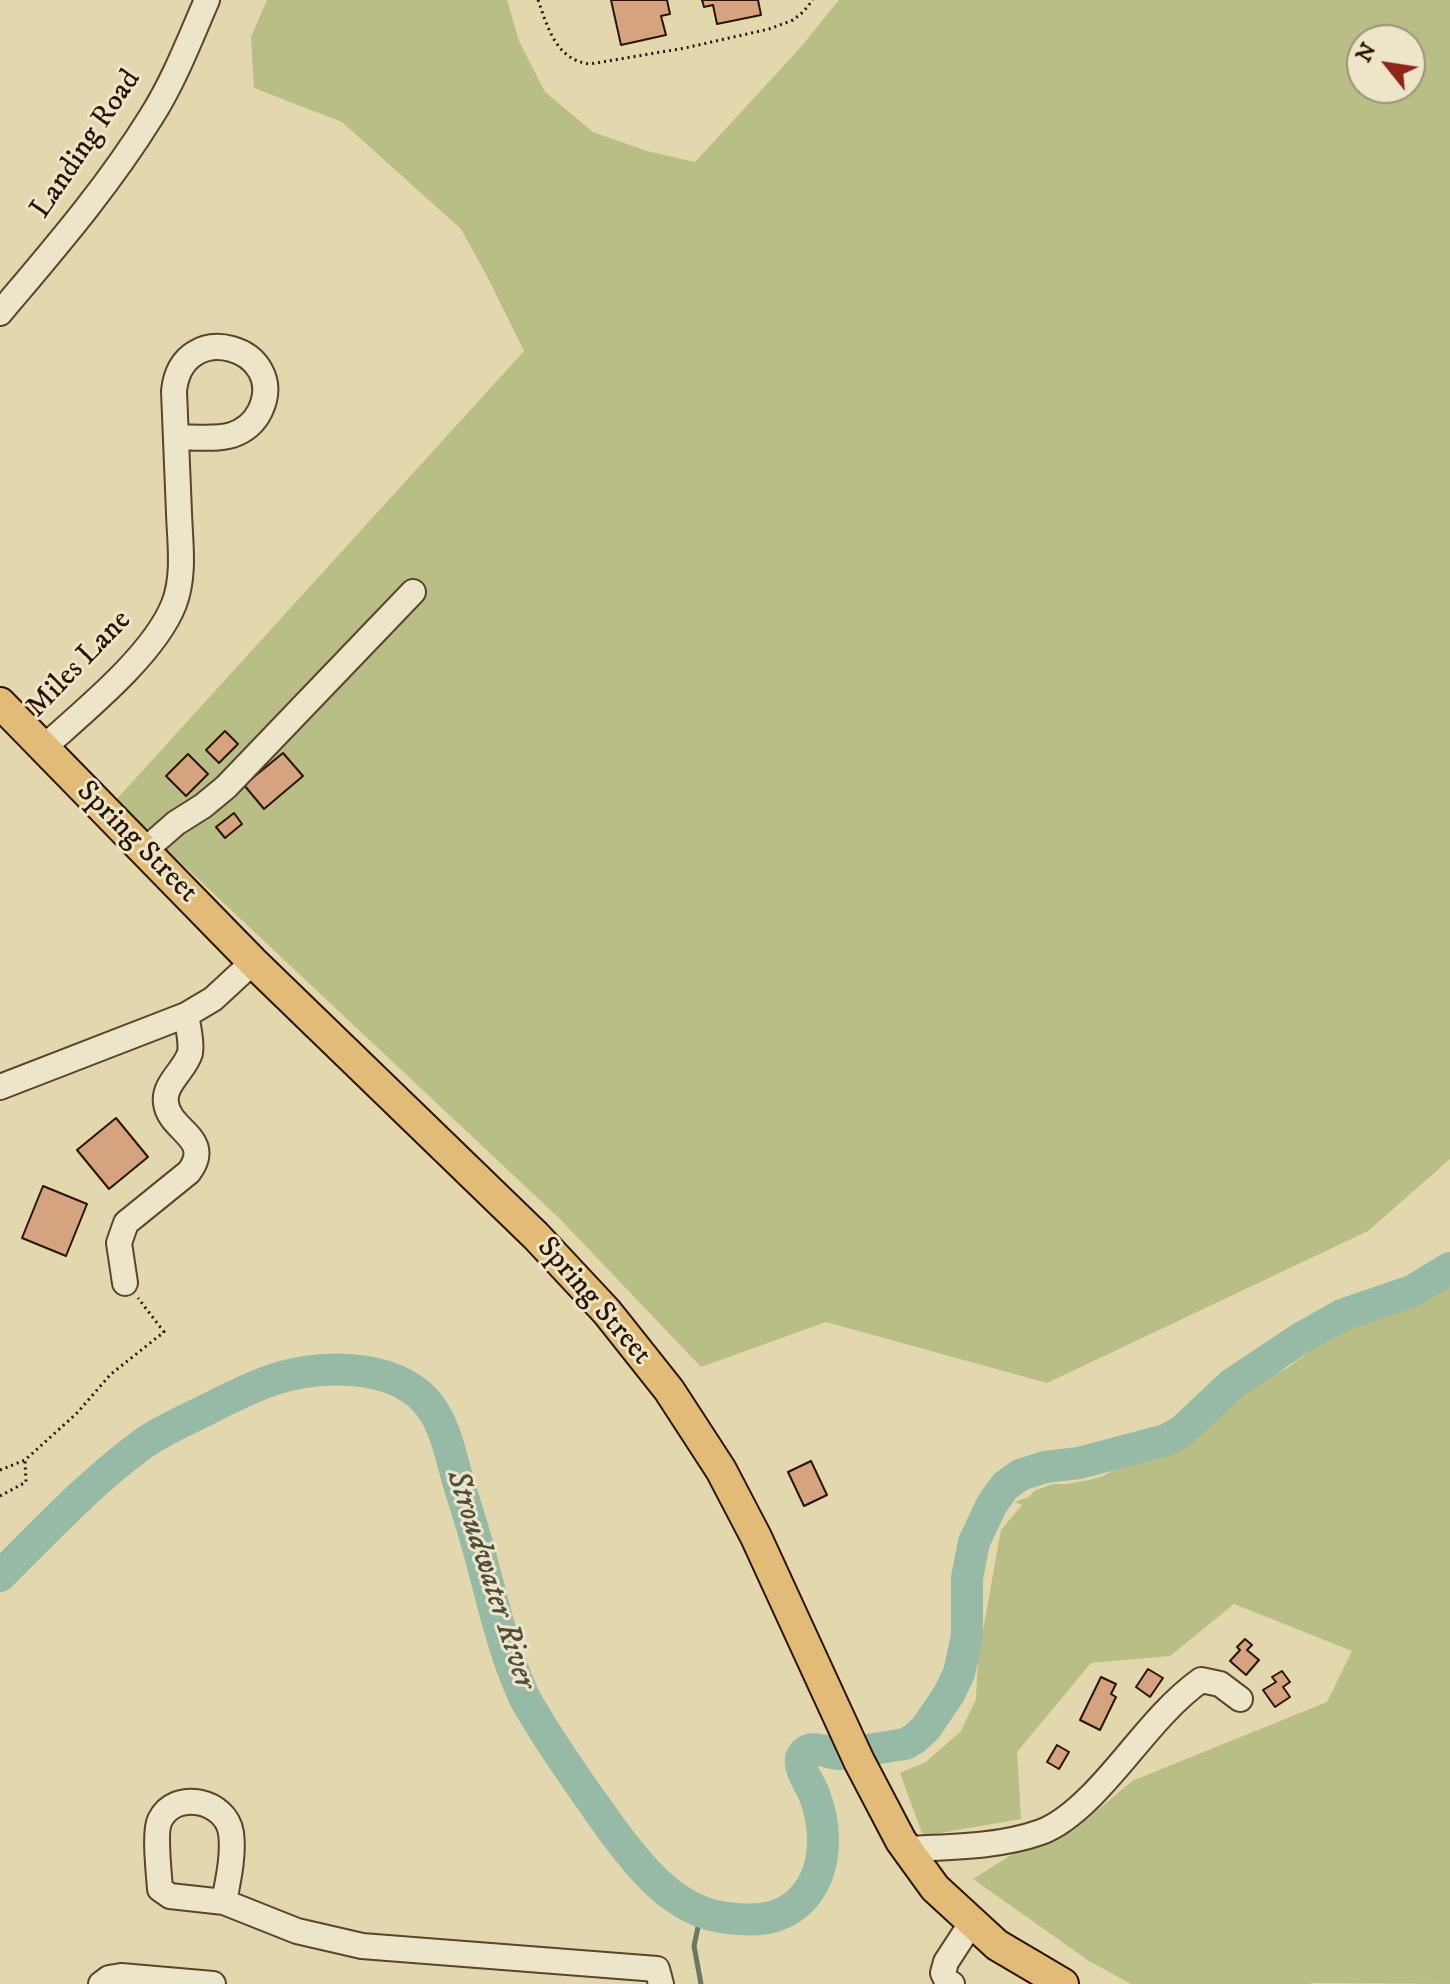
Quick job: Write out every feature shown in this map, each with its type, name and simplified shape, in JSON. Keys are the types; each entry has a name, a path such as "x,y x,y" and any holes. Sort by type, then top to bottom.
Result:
{"main road":[{"name":"Spring Street","path":"0,703 253,962 536,1236 607,1312 669,1390 721,1470 756,1537 878,1800 907,1849 935,1888 997,1945 1052,1981"}],"street":[{"name":"Landing Road","path":"0,313 121,164 153,114 207,0"},
{"name":"Miles Lane","path":"43,748 105,692 146,648 174,604 181,572 176,437 175,383 180,369 190,357 203,349 218,346 240,351 252,360 261,373 264,388 263,403 253,422 242,431 228,436 176,437"},
{"path":"144,851 226,787 413,592"},
{"path":"0,1087 186,1015 213,999 253,962"},
{"path":"125,1283 119,1243 126,1223 189,1172 196,1157 193,1141 170,1114 165,1098 190,1053 186,1015"},
{"path":"907,1849 976,1845 1043,1831 1082,1805 1167,1710 1201,1680 1220,1684 1240,1699"},
{"path":"224,1902 297,1931 362,1946 659,1976"},
{"path":"952,1984 943,1973 946,1962 972,1922"},
{"path":"101,1984 109,1978 121,1976 213,1984"}],"path":[{"path":"538,0 562,52 579,63 590,64 685,48 769,29 793,20 813,0"},
{"path":"0,1470 25,1460 76,1414 111,1374 164,1332 125,1283"},
{"path":"0,1496 26,1482 25,1460"}],"green space":[{"path":"267,0 507,0 519,41 545,92 593,132 647,151 695,162 800,48 839,0 1450,0 1450,1159 1368,1231 1047,1383 826,1322 701,1367 560,1219 115,801 524,351 461,229 342,122 254,88 251,37"},
{"path":"1450,1285 1450,1984 1131,1984 1089,1961 973,1879 1019,1850 1073,1831 1132,1781 1327,1702 1352,1651 1234,1604 1170,1656 1091,1663 1017,1752 1021,1819 923,1836 900,1773 926,1762 961,1731 976,1699 978,1658 1001,1530 1022,1505 1015,1502 1029,1497 1034,1491 1053,1484 1103,1476 1128,1462 1177,1448 1199,1427 1210,1402 1228,1392 1231,1380 1265,1377 1286,1369 1325,1340 1364,1317 1397,1309"}],"building":[{"path":"611,0 667,0 670,14 661,16 666,35 621,45"},
{"path":"702,0 758,0 761,15 717,24 713,5 704,7"},
{"path":"225,731 238,744 219,763 206,750"},
{"path":"283,753 303,776 264,809 244,785"},
{"path":"188,754 208,774 186,796 166,776"},
{"path":"234,813 242,824 225,838 216,827"},
{"path":"116,1118 148,1157 109,1189 77,1150"},
{"path":"43,1186 87,1204 66,1256 22,1238"},
{"path":"811,1461 827,1495 804,1506 788,1472"},
{"path":"1245,1639 1252,1645 1247,1650 1259,1660 1246,1675 1230,1661"},
{"path":"1148,1669 1163,1678 1150,1697 1136,1687"},
{"path":"1282,1671 1290,1682 1283,1687 1290,1697 1275,1707 1263,1690 1276,1682 1272,1677"},
{"path":"1101,1677 1116,1684 1111,1694 1116,1697 1100,1730 1080,1720"},
{"path":"1057,1745 1069,1752 1059,1769 1047,1762"}],"waterway":[{"name":"Stroudwater River","path":"0,1576 103,1476 147,1441 176,1425 253,1387 290,1375 352,1370 392,1379 425,1400 442,1428 515,1675 548,1737 610,1827 645,1870 687,1905 721,1917 744,1920 776,1916 803,1898 817,1875 821,1861 821,1820 801,1758 808,1750 839,1754 905,1744 926,1728 959,1673 967,1636 967,1578 974,1542 992,1504 1005,1486 1020,1475 1045,1467 1079,1463 1166,1440 1182,1431 1232,1384 1301,1338 1342,1315 1412,1291 1450,1268"},
{"path":"701,1913 694,1946 701,1984"}]}
